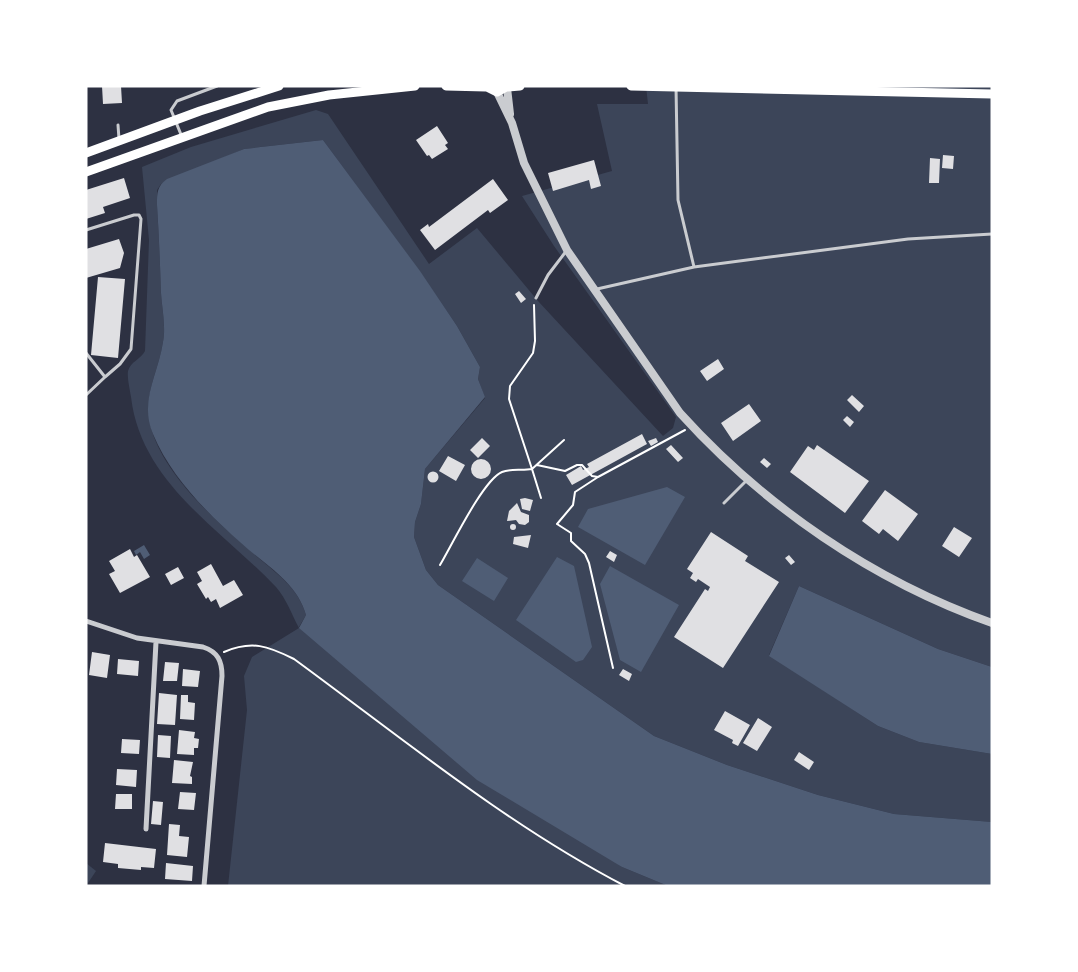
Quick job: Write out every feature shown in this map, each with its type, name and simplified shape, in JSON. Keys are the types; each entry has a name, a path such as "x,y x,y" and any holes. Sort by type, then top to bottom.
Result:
{"main road":[{"path":"86,153 176,120 278,86"},
{"path":"86,172 268,108 298,100 361,90 415,86"},
{"path":"446,86 485,87 498,92 507,87 520,86"},
{"path":"631,86 992,94"}],"street":[{"path":"507,87 512,123"},
{"path":"498,92 512,123 524,164 567,250 680,413 692,426 748,480 819,535 851,555 936,600 992,623"},
{"path":"86,621 121,634 156,642 203,647 217,655 222,668 222,676 204,886"},
{"path":"146,829 156,642"}],"lane":[{"path":"182,138 171,110 177,101 206,88 217,86"},
{"path":"676,87 678,200 694,267"},
{"path":"118,125 120,141"},
{"path":"86,230 134,215 139,215 141,219 131,349 120,364 86,395"},
{"path":"594,290 694,267 908,239 992,234"},
{"path":"536,298 548,275 567,250"},
{"path":"86,353 105,378"},
{"path":"724,503 748,480"}],"path":[{"path":"536,298 532,309 535,340 533,353 510,386 509,399 541,498"},
{"path":"613,668 589,563 585,554 571,541 571,533 557,524 573,505 575,492 598,477 692,426"},
{"path":"440,565 490,483 500,473 510,469 532,469 564,440"},
{"path":"537,465 564,471 577,465 582,465 592,476 598,477"},
{"path":"217,655 246,644 272,648 294,660 425,758 485,800 577,861 625,886"}],"shaded area":[{"path":"646,86 992,86 992,667 938,649 799,586 769,655 878,726 919,742 992,754 992,822 894,814 818,795 727,765 654,736 438,585 426,570 414,537 415,522 421,504 425,469 485,398 478,379 480,367 457,326 420,272 323,140 244,149 161,184 157,190 164,330 161,354 149,396 148,407 152,431 159,448 169,465 194,498 291,588 306,615 299,627 622,867 668,886 228,886 247,710 244,676 252,657 299,628 280,591 209,525 167,480 150,455 138,428 128,380 128,371 131,365 145,351 149,240 142,167 191,147 316,110 328,114 429,264 477,228 538,301 663,436 673,428 676,417 554,246 522,196 612,171 597,104 648,104"},
{"path":"323,140 420,271 457,326 480,367 478,379 485,397 425,469 421,504 415,522 414,537 426,570 438,585 654,736 727,765 818,795 894,814 992,822 992,886 668,886 622,867 477,780 299,628 306,615 302,603 295,593 279,575 215,519 191,493 161,450 149,422 149,399 161,354 164,330 157,197 159,187 167,179 244,149"},
{"path":"667,487 685,497 645,565 578,527 588,509"},
{"path":"144,545 150,555 144,559 140,552 136,555 134,551"},
{"path":"557,557 574,566 592,647 583,660 576,662 516,620"},
{"path":"477,558 508,578 494,601 462,581"},
{"path":"610,566 679,605 641,672 620,660 600,584"},
{"path":"799,586 938,649 992,667 992,754 919,742 878,726 769,656"},
{"path":"86,863 96,871 86,886"}],"building":[{"path":"102,86 121,86 122,103 103,104"},
{"path":"437,126 448,143 445,145 448,149 432,159 429,155 427,156 416,140"},
{"path":"943,155 954,156 953,169 942,168"},
{"path":"930,158 940,159 939,183 929,183"},
{"path":"594,160 601,186 591,189 589,180 553,191 548,173"},
{"path":"124,178 130,198 103,207 105,213 86,219 86,190"},
{"path":"493,179 508,200 490,213 488,210 435,250 420,230 428,224 429,227"},
{"path":"119,239 124,253 120,268 86,278 86,249"},
{"path":"98,277 125,279 118,358 91,355"},
{"path":"519,291 526,299 521,303 515,294"},
{"path":"718,359 724,369 707,381 700,371"},
{"path":"852,395 864,406 859,412 847,400"},
{"path":"749,404 761,421 733,441 721,423"},
{"path":"847,416 854,422 850,427 843,420"},
{"path":"642,434 647,444 572,485 566,475 581,466 583,470 589,467 587,464"},
{"path":"482,438 490,446 478,458 470,450"},
{"path":"656,438 658,442 651,446 648,441"},
{"path":"671,445 683,458 678,462 666,449"},
{"path":"817,445 869,481 845,513 790,472 808,446 814,450"},
{"path":"448,456 465,465 456,481 439,471"},
{"path":"764,458 771,464 767,468 760,462"},
{"path":"481,459 488,462 491,469 488,476 481,479 474,476 471,469 474,462"},
{"path":"431,472 435,472 438,477 437,481 431,482 428,479 428,475"},
{"path":"885,490 918,514 898,541 883,529 879,534 862,521"},
{"path":"520,499 533,500 530,511 522,509"},
{"path":"517,503 521,512 529,515 529,522 525,525 519,524 516,520 507,521 509,511"},
{"path":"513,524 516,527 513,530 510,527"},
{"path":"954,527 972,538 959,557 942,546"},
{"path":"711,532 748,556 745,561 779,582 723,668 674,637 705,589 708,591 710,587 698,579 696,582 690,578 693,573 687,569"},
{"path":"531,535 528,548 513,544 514,537"},
{"path":"130,549 134,557 137,555 150,577 120,593 109,574 115,571 109,561"},
{"path":"610,551 617,555 614,562 606,557"},
{"path":"789,555 795,562 791,565 785,558"},
{"path":"211,564 223,586 234,580 243,595 220,608 216,599 211,602 208,597 206,599 197,584 202,581 197,572"},
{"path":"178,567 184,578 171,585 165,574"},
{"path":"92,652 110,655 107,678 89,675"},
{"path":"118,659 139,661 138,676 117,674"},
{"path":"165,662 179,663 177,681 163,681"},
{"path":"183,669 200,671 198,687 182,686"},
{"path":"623,669 632,674 629,681 619,675"},
{"path":"159,693 177,695 175,725 157,724"},
{"path":"181,695 188,695 188,702 195,703 194,720 180,719"},
{"path":"725,711 750,725 738,746 732,743 733,740 714,730"},
{"path":"758,718 772,727 757,751 743,743"},
{"path":"179,730 195,732 194,738 199,739 198,748 194,748 194,755 177,754"},
{"path":"158,735 171,736 170,758 157,757"},
{"path":"122,739 140,740 139,754 121,753"},
{"path":"799,752 814,762 809,770 794,760"},
{"path":"174,760 193,762 190,776 192,777 192,784 172,783"},
{"path":"117,769 137,770 136,787 116,785"},
{"path":"180,792 196,793 194,810 178,809"},
{"path":"116,794 132,794 132,809 115,809"},
{"path":"153,801 163,802 161,825 151,824"},
{"path":"169,824 180,825 179,836 189,837 187,857 167,855"},
{"path":"105,843 156,849 154,868 141,867 141,870 118,868 118,864 103,862"},
{"path":"166,863 193,866 192,881 165,879"}]}
